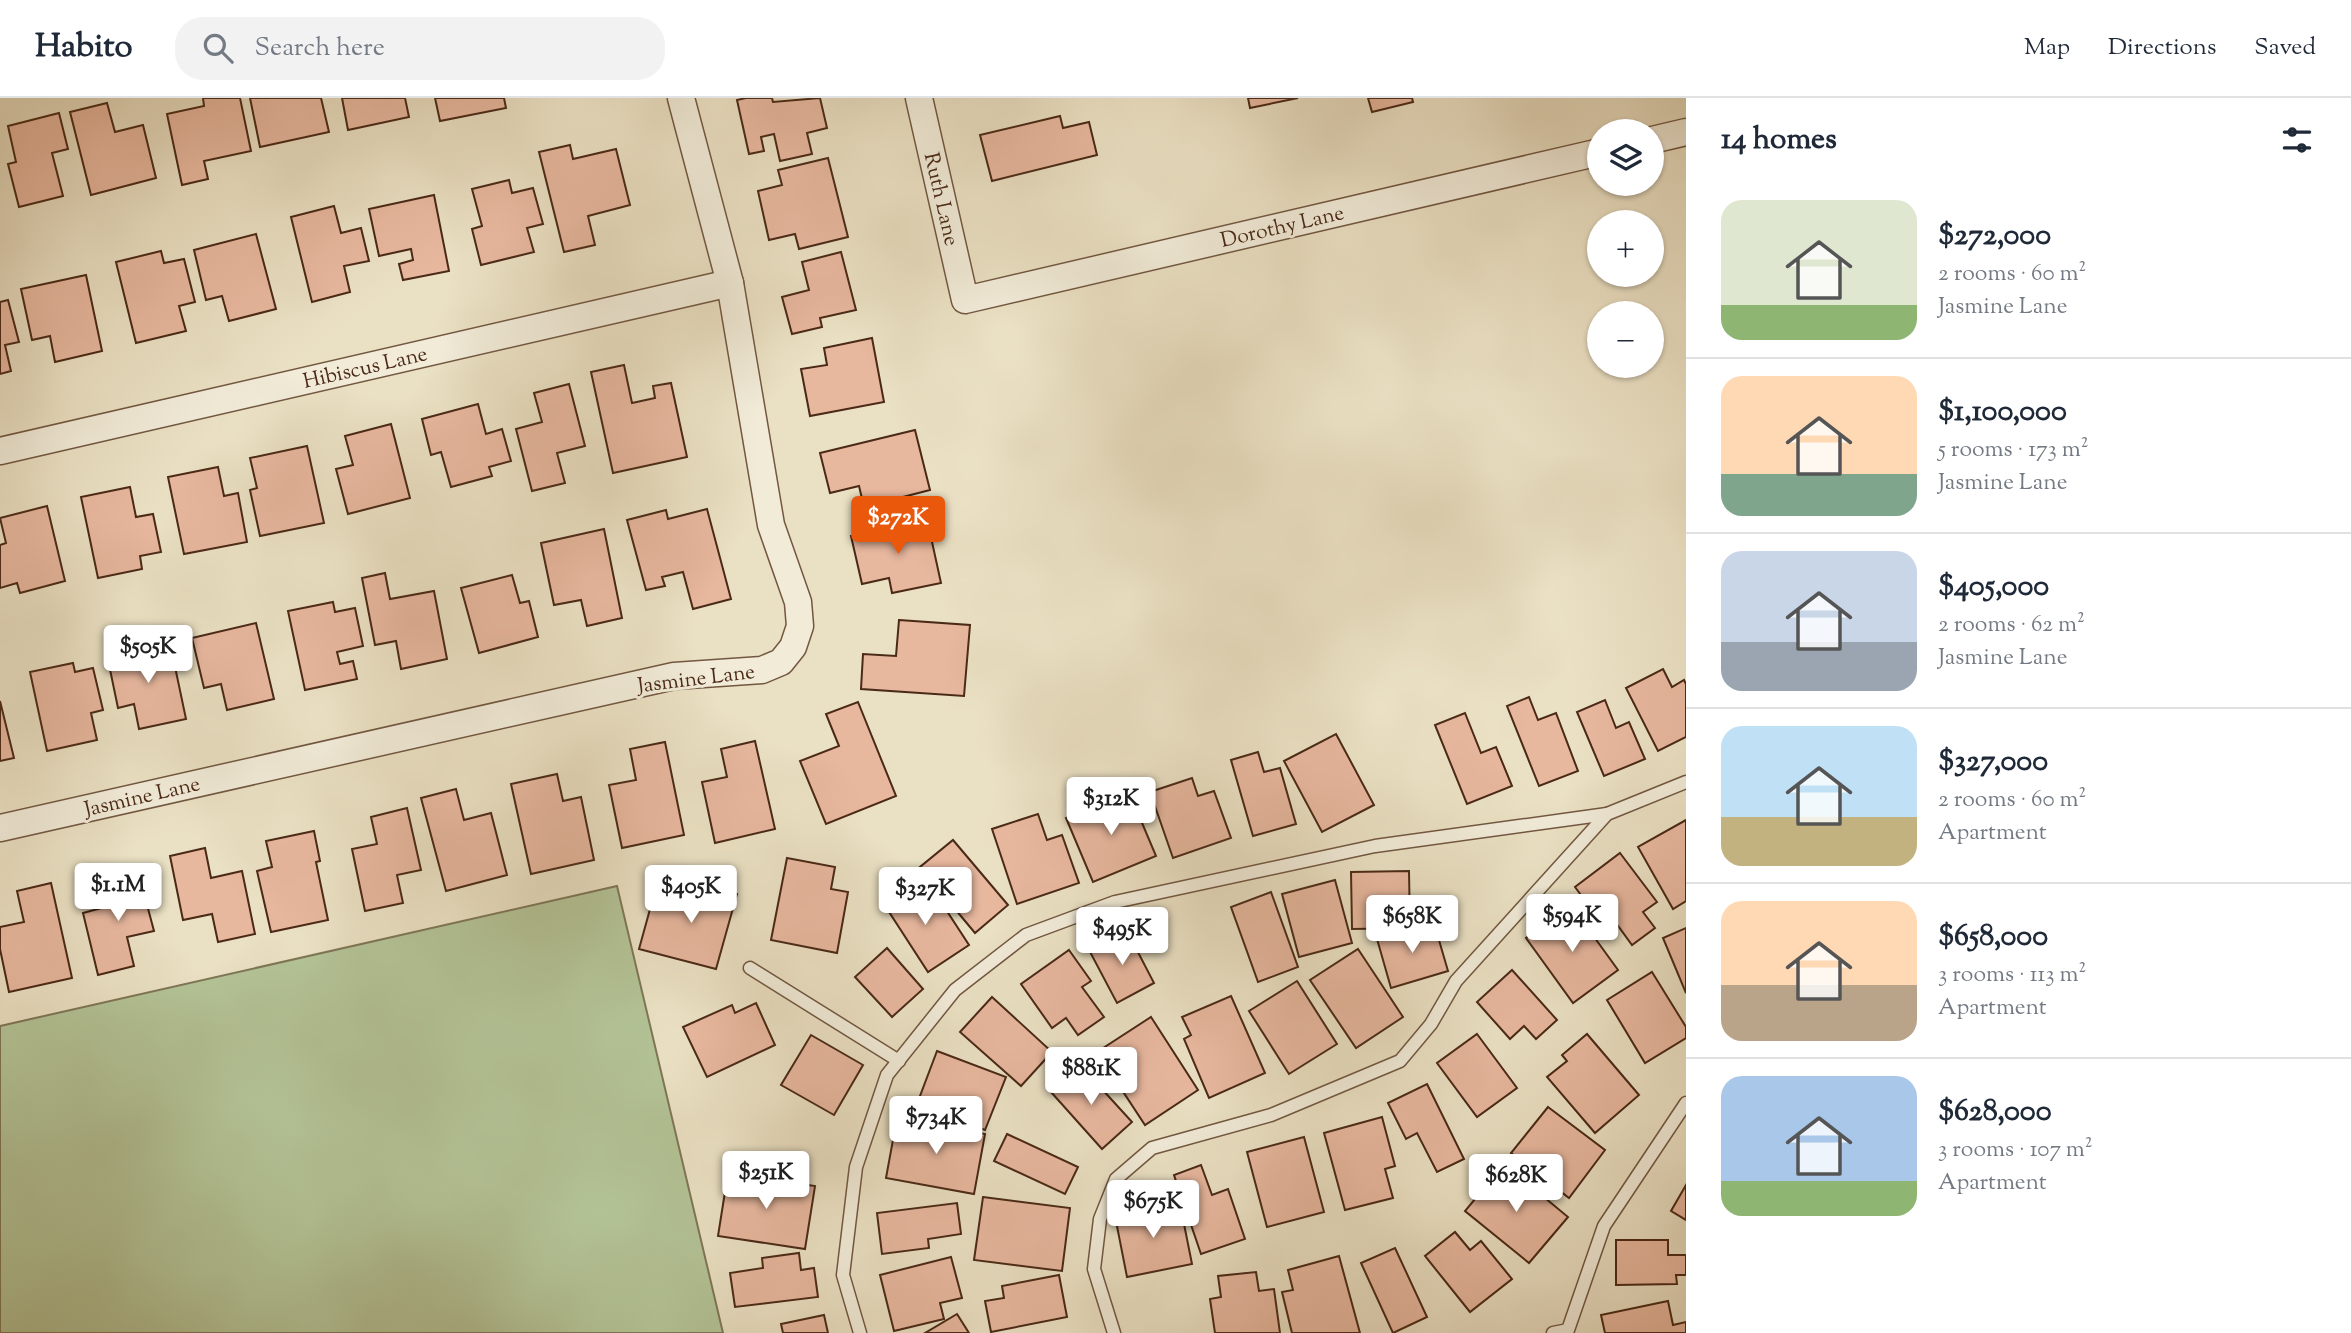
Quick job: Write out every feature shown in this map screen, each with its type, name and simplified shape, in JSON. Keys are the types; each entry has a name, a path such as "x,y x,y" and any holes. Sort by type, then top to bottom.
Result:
{"street":[{"name":"Jasmine Lane","path":"0,828 674,676 762,670 781,662 793,647 800,626 798,603 771,525 730,283 681,98"},
{"name":"Ruth Lane","path":"919,98 964,300"},
{"path":"1664,137 1686,132"},
{"name":"Dorothy Lane","path":"964,300 1587,155"},
{"name":"Hibiscus Lane","path":"0,452 730,283"}],"lane":[{"path":"860,1333 843,1275 856,1167 887,1075 955,990 1026,935 1115,902 1374,846 1607,814 1686,782"},
{"path":"1114,1333 1094,1269 1100,1219 1116,1179 1152,1147 1271,1115 1400,1061 1430,1024 1456,981 1607,814"},
{"path":"750,968 899,1061"},
{"path":"1553,1333 1568,1331 1604,1226 1686,1103"}],"green space":[{"path":"617,886 723,1333 0,1333 0,1026"}],"building":[{"path":"203,98 240,98 251,151 204,161 208,179 182,185 167,114 204,106"},
{"path":"250,98 321,98 329,132 260,147"},
{"path":"342,98 405,98 409,117 348,130"},
{"path":"435,98 504,98 506,108 440,121"},
{"path":"772,98 773,102 820,98 827,128 807,133 812,154 780,161 774,134 761,137 764,151 749,154 737,100"},
{"path":"1248,98 1298,98 1250,108"},
{"path":"1368,98 1412,98 1413,102 1372,112"},
{"path":"107,103 115,132 143,125 156,178 91,195 70,112"},
{"path":"59,113 68,149 52,153 63,196 19,207 8,164 16,162 8,126"},
{"path":"1060,116 1063,128 1089,122 1097,155 992,181 980,135"},
{"path":"570,145 573,159 616,149 630,205 588,216 595,245 564,252 539,152"},
{"path":"828,158 848,237 799,249 795,234 769,240 758,191 782,185 778,170"},
{"path":"509,180 512,193 533,188 543,224 527,228 534,252 481,265 472,229 482,226 472,189"},
{"path":"434,195 449,271 403,280 399,264 413,260 411,249 379,256 369,209"},
{"path":"334,206 341,233 361,228 369,261 344,266 350,292 312,302 291,217"},
{"path":"256,234 276,309 229,321 222,296 206,300 194,250"},
{"path":"161,251 164,263 184,259 195,302 179,306 186,331 136,343 116,262"},
{"path":"841,252 856,310 820,318 822,327 792,334 782,297 809,290 802,262"},
{"path":"86,275 102,351 55,362 50,336 32,340 21,289"},
{"path":"8,300 19,342 5,345 11,371 0,374 0,302"},
{"path":"872,338 884,402 810,416 801,369 827,365 824,348"},
{"path":"624,365 632,403 655,398 653,386 671,383 687,457 613,473 591,372"},
{"path":"569,384 585,446 557,453 565,483 532,491 516,429 542,422 534,393"},
{"path":"478,404 486,434 502,429 511,461 489,467 492,476 451,487 441,452 431,455 422,419"},
{"path":"391,424 410,498 348,514 336,469 353,465 345,436"},
{"path":"915,430 930,490 864,507 859,486 830,493 820,453"},
{"path":"307,446 324,523 260,536 250,490 257,488 250,458"},
{"path":"218,467 224,496 238,493 247,542 184,554 168,477"},
{"path":"130,487 136,517 153,514 161,552 140,556 142,569 98,578 81,497"},
{"path":"47,506 65,581 20,593 17,583 0,588 0,545 6,543 0,518"},
{"path":"707,509 731,599 693,609 683,572 662,577 665,586 646,590 627,520 666,510 668,519"},
{"path":"927,519 941,583 892,593 889,578 862,584 851,536"},
{"path":"604,529 622,618 587,626 581,600 554,605 541,543"},
{"path":"385,573 390,599 434,591 447,659 401,669 396,641 375,645 362,578"},
{"path":"512,575 520,603 529,601 538,637 479,653 461,588"},
{"path":"333,602 335,612 355,608 363,646 337,652 340,664 353,661 357,679 305,690 288,611"},
{"path":"899,620 970,625 964,696 861,689 863,654 896,656"},
{"path":"256,623 274,699 227,710 221,684 204,688 192,638"},
{"path":"170,643 186,719 139,729 134,704 118,708 107,655"},
{"path":"73,663 75,672 93,668 103,710 91,713 97,740 47,751 30,672"},
{"path":"1663,669 1672,687 1684,680 1686,684 1686,737 1658,751 1626,688"},
{"path":"1529,697 1538,720 1556,713 1578,771 1539,786 1507,706"},
{"path":"1605,700 1616,728 1629,722 1645,759 1604,776 1577,712"},
{"path":"0,701 14,758 0,761"},
{"path":"858,702 896,796 826,824 800,761 839,746 826,714"},
{"path":"1465,713 1481,753 1496,747 1512,786 1467,804 1435,725"},
{"path":"1336,734 1374,805 1322,832 1284,761"},
{"path":"755,741 775,829 715,843 702,782 727,777 721,749"},
{"path":"665,742 684,835 622,848 609,785 636,780 630,749"},
{"path":"1258,752 1264,772 1280,768 1296,824 1253,836 1231,760"},
{"path":"557,774 563,801 581,797 594,860 531,874 511,784"},
{"path":"1192,778 1198,796 1214,791 1231,838 1173,858 1150,792"},
{"path":"456,789 464,820 491,813 507,875 446,891 421,798"},
{"path":"1129,792 1156,856 1093,882 1066,818"},
{"path":"407,808 421,870 397,875 403,903 365,911 352,849 377,844 371,817"},
{"path":"1038,814 1047,840 1062,835 1079,883 1017,904 992,829"},
{"path":"1686,820 1686,901 1673,909 1638,847"},
{"path":"314,831 320,861 316,862 328,920 271,932 257,871 272,867 266,841"},
{"path":"953,840 1008,905 975,933 920,867"},
{"path":"205,848 211,878 242,871 255,934 218,942 212,914 183,920 170,856"},
{"path":"1620,853 1657,902 1643,912 1655,928 1632,945 1613,919 1604,926 1575,887"},
{"path":"787,858 835,867 831,889 848,892 837,953 771,940"},
{"path":"138,871 154,931 127,937 134,966 98,975 83,913 109,906 102,879"},
{"path":"1409,871 1410,928 1352,929 1351,872"},
{"path":"686,879 737,894 716,969 639,949 652,902 678,909"},
{"path":"1335,880 1352,943 1299,957 1282,894"},
{"path":"903,882 922,910 939,899 969,945 928,972 880,898"},
{"path":"51,883 72,978 9,992 0,949 0,927 24,922 17,891"},
{"path":"1271,892 1298,967 1258,982 1231,907"},
{"path":"1571,905 1618,970 1573,1003 1526,938"},
{"path":"1434,923 1448,971 1391,988 1377,939"},
{"path":"1686,928 1686,993 1663,938"},
{"path":"1127,931 1154,983 1117,1003 1089,950"},
{"path":"887,948 923,989 892,1017 855,977"},
{"path":"1358,949 1403,1017 1356,1048 1310,980"},
{"path":"1069,950 1091,981 1082,987 1104,1017 1078,1035 1066,1018 1052,1028 1021,984"},
{"path":"1512,970 1557,1020 1536,1039 1524,1026 1510,1039 1477,1002"},
{"path":"1652,972 1686,1027 1686,1038 1645,1063 1607,1000"},
{"path":"1297,981 1337,1044 1289,1074 1249,1011"},
{"path":"1231,996 1265,1073 1209,1098 1184,1039 1191,1035 1182,1017"},
{"path":"992,997 1052,1052 1021,1086 960,1032"},
{"path":"756,1003 775,1045 707,1077 683,1027 732,1005 735,1013"},
{"path":"1151,1017 1198,1090 1145,1125 1097,1052"},
{"path":"1477,1034 1517,1088 1477,1117 1437,1063"},
{"path":"1587,1034 1639,1095 1595,1133 1547,1077 1567,1061 1562,1055"},
{"path":"811,1035 863,1065 834,1115 781,1085"},
{"path":"937,1051 1006,1077 985,1130 917,1104"},
{"path":"1080,1065 1132,1122 1102,1149 1051,1092"},
{"path":"1427,1084 1464,1159 1437,1172 1417,1133 1406,1139 1388,1103"},
{"path":"1548,1107 1605,1150 1569,1198 1511,1153"},
{"path":"1382,1117 1395,1166 1385,1169 1393,1198 1345,1210 1324,1133"},
{"path":"897,1118 985,1134 974,1194 886,1178"},
{"path":"1007,1134 1078,1167 1065,1194 994,1161"},
{"path":"1304,1137 1324,1212 1267,1227 1247,1152"},
{"path":"1504,1164 1568,1217 1529,1263 1465,1211"},
{"path":"1201,1165 1212,1195 1228,1189 1245,1239 1201,1254 1174,1175"},
{"path":"728,1173 815,1186 805,1249 718,1236"},
{"path":"1686,1185 1686,1220 1671,1211"},
{"path":"983,1197 1070,1208 1062,1271 974,1260"},
{"path":"957,1203 961,1234 928,1239 929,1248 882,1254 877,1213"},
{"path":"1180,1204 1192,1264 1127,1277 1115,1216"},
{"path":"1455,1232 1470,1250 1481,1241 1512,1279 1470,1312 1425,1256"},
{"path":"1616,1240 1668,1240 1668,1255 1686,1255 1686,1275 1676,1275 1677,1284 1616,1285"},
{"path":"1395,1248 1427,1317 1393,1333 1361,1263"},
{"path":"799,1253 801,1270 814,1268 818,1297 735,1307 730,1273 763,1268 762,1258"},
{"path":"1339,1256 1360,1333 1292,1333 1282,1292 1293,1290 1288,1270"},
{"path":"951,1257 962,1298 940,1303 944,1319 894,1331 880,1275"},
{"path":"1256,1272 1259,1291 1274,1289 1280,1333 1215,1333 1210,1299 1221,1297 1218,1276"},
{"path":"1059,1275 1067,1317 991,1332 985,1301 1004,1298 1002,1286"},
{"path":"1668,1301 1673,1325 1686,1322 1686,1333 1605,1333 1601,1315"},
{"path":"957,1314 969,1333 925,1333"},
{"path":"824,1315 828,1333 783,1333 781,1324"}]}
